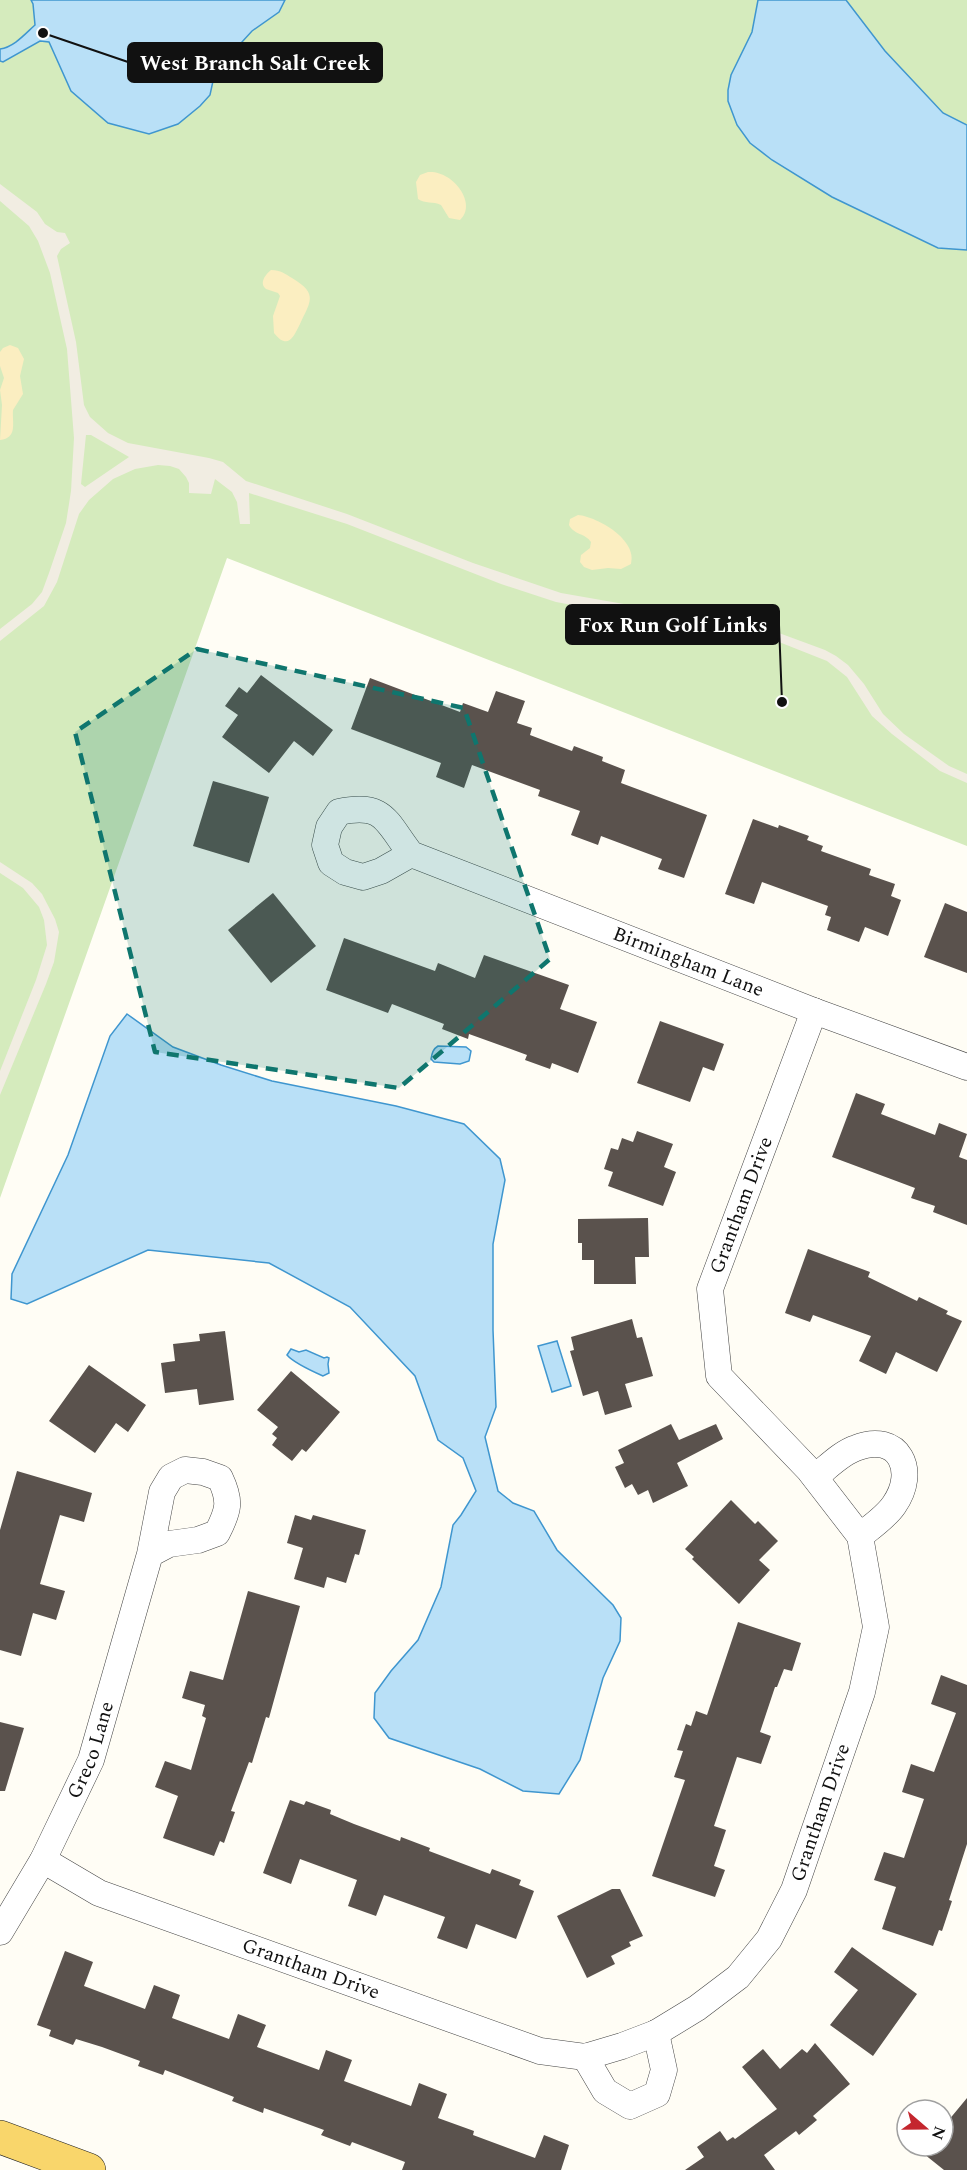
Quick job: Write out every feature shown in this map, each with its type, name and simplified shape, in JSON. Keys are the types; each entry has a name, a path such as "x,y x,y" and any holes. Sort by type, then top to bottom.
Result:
{"main road":[{"path":"0,2137 89,2170"}],"street":[{"name":"Birmingham Lane","path":"411,854 814,1011 967,1067"},
{"name":"Grantham Drive","path":"43,1860 99,1893 540,2051 585,2057 622,2046 656,2033 697,2008 738,1977 769,1939 794,1890 862,1692 876,1627 860,1536 815,1478 719,1376 710,1289 814,1011"},
{"path":"815,1478 854,1448 873,1444 891,1448 902,1459 906,1478 894,1505 860,1536"},
{"name":"Greco Lane","path":"0,1932 43,1860 91,1760 150,1554"},
{"path":"585,2057 605,2091 630,2106 657,2094 664,2070 656,2033"}],"highlighted area":[{"path":"197,649 464,708 550,959 399,1088 155,1052 75,732"}],"green space":[{"path":"0,0 967,0 967,846 227,558 0,1198"}],"sand":[{"path":"428,172 446,176 460,189 466,205 465,213 460,220 449,218 441,205 418,199 416,182 420,175"},
{"path":"271,270 280,271 292,278 309,294 307,310 295,333 287,341 283,341 274,333 273,316 280,296 266,289 263,284"},
{"path":"10,345 18,348 24,359 20,376 23,394 13,410 12,433 6,439 0,440 2,405 0,390 4,378 0,366 0,352"},
{"path":"578,515 596,520 623,538 632,555 631,564 621,569 592,570 584,567 580,562 581,555 590,548 591,542 569,525 570,519"}],"shaded area":[{"path":"0,184 37,212 45,224 57,232 65,233 70,243 61,249 57,256 76,342 84,405 90,417 108,433 128,443 223,462 246,481 347,514 473,563 561,593 641,607 741,619 825,650 848,665 864,684 883,714 904,734 949,766 967,774 967,783 940,771 892,734 872,716 847,677 827,661 774,640 728,627 626,615 556,602 501,584 347,524 249,493 250,524 240,524 237,502 232,492 215,479 211,494 189,493 189,483 186,477 179,469 170,466 158,465 135,469 113,479 89,500 79,514 57,582 44,606 0,641 0,629 32,604 42,592 49,573 66,523 71,491 74,438 67,349 50,273 38,241 29,226 0,201","holes":["86,435 91,435 129,457 85,487 81,484"]},
{"path":"0,862 32,883 42,894 59,932 54,962 0,1095 0,1071 36,980 47,945 44,920 39,907 23,888 0,873"}],"water":[{"path":"31,0 285,0 279,12 252,31 231,54 213,81 210,95 200,106 178,124 149,134 108,123 71,91 49,42 40,41 3,62 0,61 0,49 15,43 35,25"},
{"path":"758,0 846,0 885,51 943,113 967,125 967,250 938,248 832,197 772,160 750,143 737,125 728,101 728,90 731,75 752,32"},
{"path":"127,1014 173,1047 221,1065 272,1081 396,1106 464,1124 500,1159 505,1180 493,1244 496,1407 485,1437 498,1491 513,1503 534,1511 557,1550 613,1605 621,1618 620,1641 603,1678 580,1760 559,1794 523,1791 480,1769 389,1738 374,1718 375,1693 418,1640 441,1587 453,1525 476,1491 463,1458 438,1440 415,1376 350,1307 269,1263 148,1250 27,1304 11,1299 12,1274 68,1155 110,1036"},
{"path":"438,1046 466,1047 471,1051 469,1061 460,1064 434,1062 431,1059 432,1055"},
{"path":"557,1341 571,1386 552,1392 538,1346"},
{"path":"291,1349 299,1352 306,1350 329,1358 329,1373 323,1376 294,1361 287,1355"}],"building":[{"path":"261,675 333,730 313,756 294,741 269,773 222,737 238,715 225,706 239,687 247,693"},
{"path":"370,678 460,712 463,703 488,712 496,691 525,701 517,723 532,728 530,735 572,751 574,746 603,757 602,761 625,770 621,783 707,815 684,878 658,869 662,859 601,836 598,845 571,835 580,811 538,796 540,790 472,765 464,788 436,777 441,763 351,729"},
{"path":"213,781 269,797 249,863 193,846"},
{"path":"753,819 778,828 779,825 809,836 807,840 823,846 821,851 871,869 869,875 895,884 891,896 901,900 888,936 865,927 859,942 827,930 831,917 825,915 828,906 762,882 754,904 725,894"},
{"path":"273,893 316,946 271,983 228,930"},
{"path":"945,903 967,912 967,973 924,957"},
{"path":"344,938 435,971 438,963 475,978 484,955 569,985 560,1009 597,1022 578,1073 552,1063 550,1069 525,1060 527,1055 469,1034 468,1039 442,1029 444,1024 392,1004 388,1013 326,990"},
{"path":"660,1021 724,1044 714,1071 703,1067 690,1102 637,1083"},
{"path":"856,1093 885,1104 881,1114 935,1135 939,1123 967,1134 959,1157 967,1160 967,1225 933,1212 935,1206 911,1198 915,1188 832,1157"},
{"path":"637,1131 673,1144 664,1167 676,1172 663,1206 608,1186 613,1172 604,1169 611,1148 618,1150 622,1138 633,1142"},
{"path":"648,1218 649,1257 635,1257 636,1284 594,1284 594,1260 582,1260 582,1243 578,1243 578,1219"},
{"path":"808,1249 870,1272 868,1277 917,1301 919,1297 948,1311 946,1314 962,1321 937,1372 896,1352 886,1374 859,1361 871,1336 813,1315 810,1322 785,1313"},
{"path":"632,1319 637,1338 642,1337 653,1376 625,1384 632,1407 605,1415 598,1391 583,1396 570,1351 574,1350 571,1337"},
{"path":"225,1331 234,1400 199,1405 197,1389 165,1393 161,1363 175,1361 173,1344 200,1341 199,1334"},
{"path":"89,1365 146,1405 128,1432 116,1423 95,1453 49,1421"},
{"path":"291,1371 340,1412 306,1452 302,1449 292,1461 272,1445 277,1438 272,1434 278,1427 257,1410"},
{"path":"671,1424 679,1440 716,1424 723,1439 677,1463 688,1486 653,1503 648,1490 638,1495 632,1484 625,1488 615,1467 624,1463 618,1450"},
{"path":"17,1471 92,1493 84,1522 60,1515 40,1584 65,1591 56,1620 33,1613 21,1656 0,1650 0,1530"},
{"path":"731,1500 755,1524 758,1521 778,1541 759,1560 770,1570 739,1604 692,1559 694,1557 685,1549"},
{"path":"295,1515 311,1520 313,1515 366,1530 359,1555 355,1554 346,1583 327,1577 324,1588 294,1579 303,1548 287,1543"},
{"path":"248,1591 300,1606 269,1718 266,1717 252,1763 249,1762 231,1811 235,1812 224,1843 220,1841 214,1856 163,1838 178,1796 155,1787 165,1761 191,1770 206,1718 202,1716 205,1705 182,1698 190,1671 223,1680"},
{"path":"738,1622 801,1643 792,1671 784,1669 775,1687 760,1732 771,1736 761,1764 737,1757 714,1826 726,1830 714,1866 725,1870 715,1897 652,1876 685,1780 674,1777 683,1751 677,1750 686,1724 691,1726 696,1711 707,1715"},
{"path":"941,1675 967,1685 967,1844 949,1900 952,1901 942,1931 939,1930 933,1946 882,1929 896,1887 874,1880 884,1852 904,1858 924,1799 902,1792 911,1764 934,1772 956,1713 931,1704"},
{"path":"0,1722 24,1728 5,1791 0,1791"},
{"path":"290,1800 304,1805 306,1801 331,1810 330,1814 354,1824 400,1841 401,1837 430,1848 429,1851 490,1874 492,1869 521,1880 519,1885 534,1891 516,1939 476,1924 467,1949 437,1938 445,1917 384,1895 376,1916 348,1906 357,1880 300,1859 291,1884 263,1873"},
{"path":"612,1889 620,1889 643,1936 629,1942 631,1946 611,1956 615,1964 587,1978 557,1916"},
{"path":"852,1947 917,1994 873,2056 830,2025 858,1990 834,1972"},
{"path":"65,1951 93,1962 84,1986 145,2009 154,1985 180,1995 172,2018 229,2039 238,2014 266,2025 257,2047 319,2070 326,2050 352,2060 344,2081 411,2106 419,2083 447,2094 438,2118 474,2131 473,2135 535,2158 544,2135 569,2145 561,2170 402,2170 405,2162 352,2142 350,2146 321,2135 324,2130 264,2108 263,2113 232,2101 234,2097 165,2070 163,2075 138,2066 140,2061 102,2047 76,2039 73,2045 49,2036 51,2030 37,2025"},
{"path":"815,2043 850,2084 813,2116 817,2120 799,2135 796,2131 764,2155 775,2170 685,2170 704,2157 697,2147 720,2131 727,2141 733,2137 735,2139 777,2109 742,2067 763,2049 780,2069 802,2049 807,2053"},
{"path":"967,2098 967,2170 944,2170 929,2158 955,2158 955,2112"}],"place":[{"name":"West Branch Salt Creek","path":"43,33"},
{"name":"Fox Run Golf Links","path":"782,702"}]}
